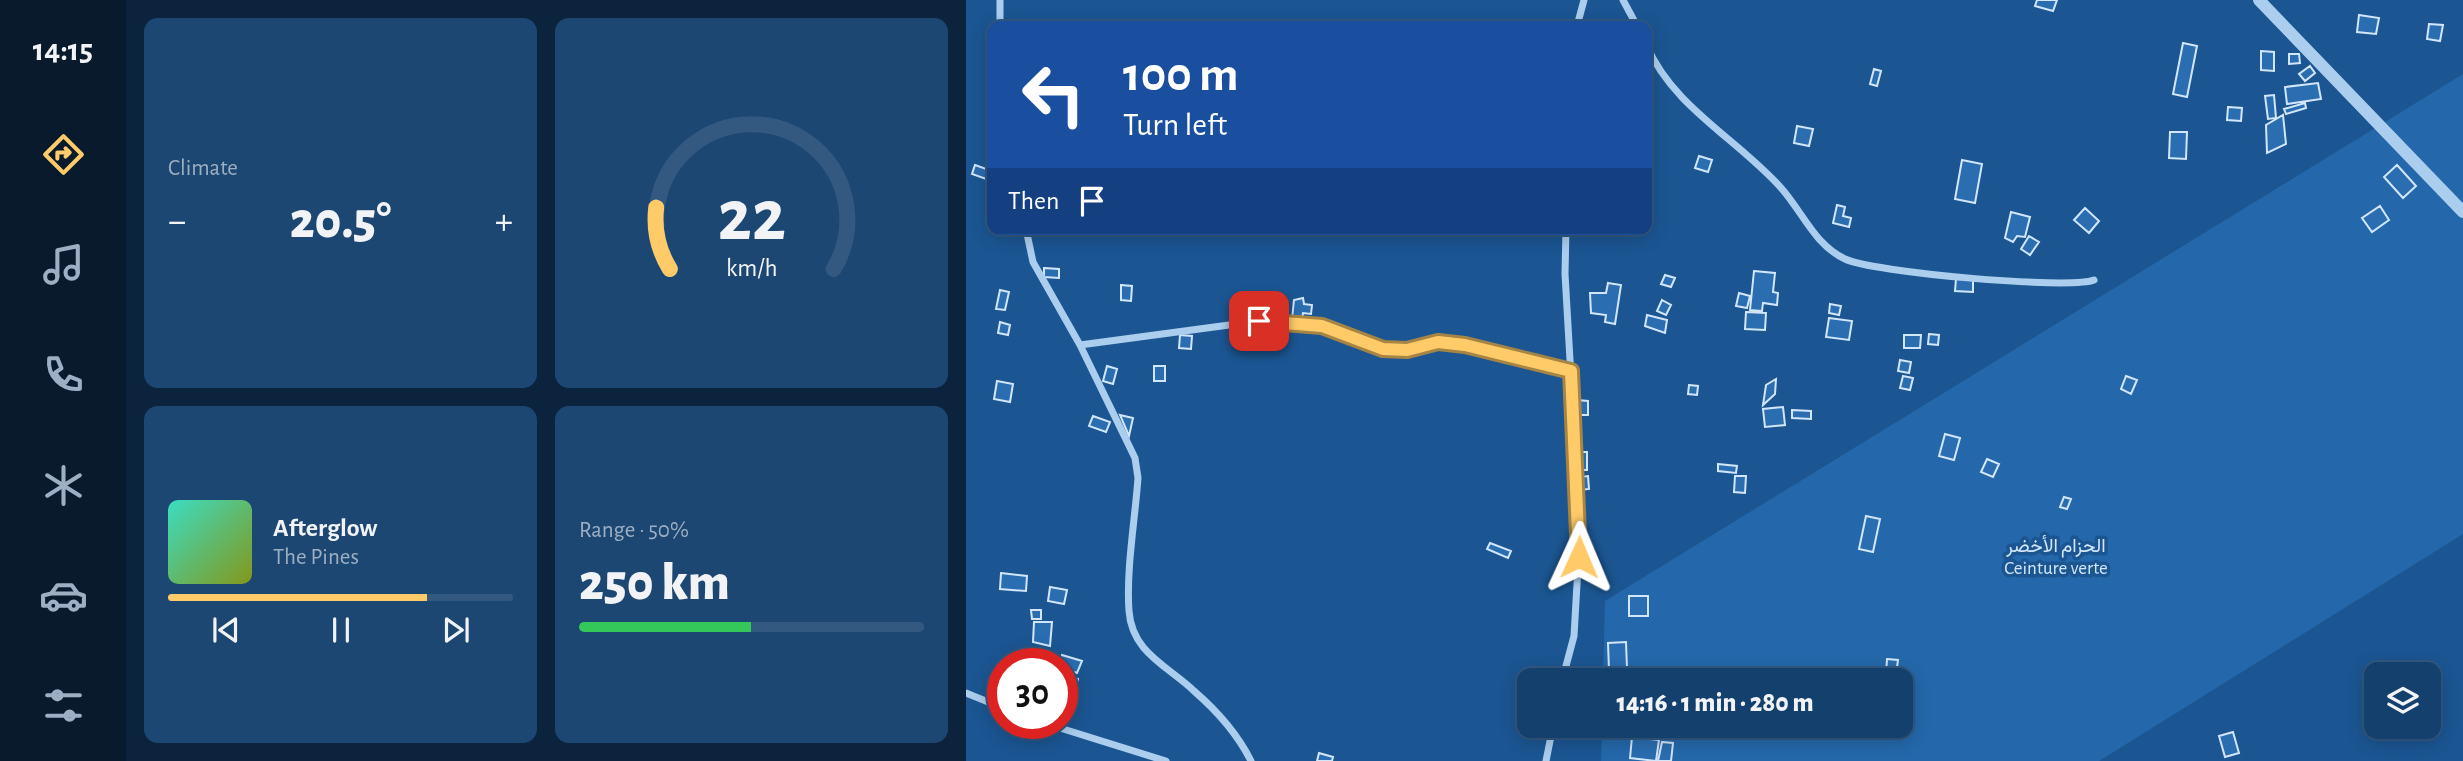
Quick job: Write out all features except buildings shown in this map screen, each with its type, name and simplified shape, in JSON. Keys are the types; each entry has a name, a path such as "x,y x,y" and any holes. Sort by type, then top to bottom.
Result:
{"street":[{"path":"1000,0 1000,21"},
{"path":"1578,21 1584,0"},
{"path":"1623,0 1634,21"},
{"path":"2259,0 2463,212"},
{"path":"1652,58 1656,68 1675,89 1781,188 1824,246 1847,261 1917,273 2065,285 2094,280"},
{"path":"1027,235 1033,262 1080,345 1135,457 1138,478 1129,613 1140,645 1156,663 1193,689 1226,724 1251,761"},
{"path":"1565,668 1574,636 1580,531 1566,235"},
{"path":"1080,345 1259,321 1322,326 1383,349 1407,350 1438,342 1465,345 1571,371"},
{"path":"966,693 987,702"},
{"path":"1078,734 1166,761"},
{"path":"1546,761 1551,738"}],"green space":[{"name":"الحزام الأخضر Ceinture verte","path":"2463,74 2463,534 2099,761 1601,761 1602,738 1913,738 1913,668 1603,668 1605,601"}],"route":[{"path":"1259,321 1322,326 1383,349 1407,350 1438,342 1465,345 1571,371 1580,531 1579,557"}]}
